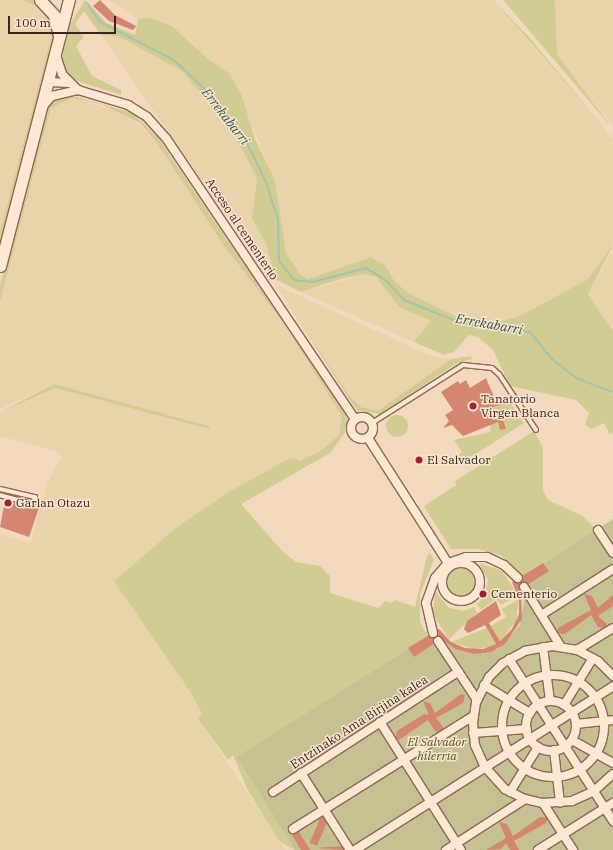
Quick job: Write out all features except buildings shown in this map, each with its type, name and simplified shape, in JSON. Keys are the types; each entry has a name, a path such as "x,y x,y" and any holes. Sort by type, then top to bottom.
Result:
{"main road":[{"path":"0,266 66,14 72,0 44,2"},
{"path":"44,2 54,15 60,39"}],"street":[{"path":"56,54 62,74 69,87"},
{"path":"49,82 69,87"},
{"path":"42,107 52,96 69,87"},
{"name":"Acceso al cementerio","path":"69,87 128,104 146,117 166,138 355,419"},
{"path":"368,438 372,431 372,423 364,417 355,419 350,429 353,436 368,438 449,565"},
{"path":"598,530 613,553"},
{"path":"433,633 426,603 435,578 449,565 466,557 487,557 504,564 518,578"},
{"path":"466,564 478,572 480,587 471,599 456,601 444,592 442,577 449,565 466,564"},
{"path":"543,614 613,569"},
{"path":"524,587 543,614 561,647"},
{"path":"577,650 613,628"},
{"path":"438,641 477,700"},
{"path":"542,647 550,701"},
{"path":"613,676 593,658 577,650 561,647 542,647 509,659 484,685 477,700 473,716 473,733 485,767 510,792 525,799 543,803 560,803 594,791 613,774"},
{"path":"564,705 593,658"},
{"path":"509,659 613,821"},
{"name":"Entzinako Ama Birjina kalea","path":"273,792 458,672"},
{"path":"546,675 578,681 595,697 604,721 603,738 596,754 580,769 557,777 525,769 508,752 501,731 508,700 524,683 546,675"},
{"path":"484,685 530,713"},
{"path":"355,850 613,686"},
{"path":"550,701 564,705 572,712 576,724 572,740 565,746 554,750 538,747 530,738 527,730 530,713 538,705 550,701"},
{"path":"292,829 473,716"},
{"path":"576,724 613,720"},
{"path":"380,722 459,847"},
{"path":"473,733 527,730"},
{"path":"572,740 613,764"},
{"path":"510,792 538,747"},
{"path":"554,750 560,803"},
{"path":"301,773 350,850"},
{"path":"446,850 459,847 525,799"},
{"path":"543,803 573,850"},
{"path":"538,850 613,803"}],"lane":[{"path":"372,423 463,366 492,368 500,374 536,430"},
{"path":"0,489 35,497 33,504 0,495"}],"shaded area":[{"path":"0,0 25,0 38,7 46,16 51,38 0,232"},
{"path":"23,0 34,0 48,13 55,39 0,246 0,232 51,38 46,16 38,7"},
{"path":"85,0 107,23 135,35 138,19 150,18 172,26 208,59 229,73 241,94 255,139 275,180 286,253 300,274 308,279 371,257 385,265 395,282 410,294 467,321 479,317 491,324 520,316 588,279 613,245 588,294 613,332 613,434 609,433 604,423 592,429 585,425 589,413 576,400 510,386 493,350 478,337 469,335 454,352 444,355 414,342 431,321 399,307 376,277 364,274 340,279 301,292 275,279 266,243 252,219 257,178 231,129 182,71 118,36 101,35 84,11 75,24 84,37 76,46 92,76 121,90 121,95 68,78 60,58 67,29"},
{"path":"108,0 493,0 613,139 613,245 588,279 520,316 491,324 479,317 467,321 410,294 395,282 385,265 371,257 308,279 300,274 286,253 275,180 229,73 208,59 172,26 150,18 138,19"},
{"path":"493,0 529,37 613,139 539,52"},
{"path":"503,0 555,0 557,54 613,129"},
{"path":"555,0 613,0 613,125 561,63 557,54"},
{"path":"101,35 118,36 182,71 231,129 257,179 252,219 266,243 275,279 269,277"},
{"path":"66,94 133,113 159,139 344,411 347,420 345,433 330,453 241,504 283,552 296,562 320,566 330,576 330,593 378,608 385,601 392,603 395,600 415,607 427,556 430,553 434,560 420,594 420,622 428,636 351,685 261,795 295,850 280,842 248,791 233,755 228,760 198,719 202,714 191,693 114,581 177,527 227,493 290,458 300,461 322,450 339,435 342,416 283,322 224,246 155,140 140,123 103,105 73,98 51,108 0,302 0,285 46,111 54,99"},
{"path":"73,98 124,113 155,140 224,246 283,322 342,416 339,436 322,450 300,461 290,458 227,493 177,527 114,581 191,693 202,714 198,719 286,850 0,850 0,534 30,543 48,482 61,457 55,451 0,436 0,412 54,388 209,429 209,426 54,384 0,409 0,302 51,108"},
{"path":"613,250 613,332 588,294"},
{"path":"364,274 379,280 399,307 431,321 424,335 414,342 301,292"},
{"path":"276,285 431,356 451,359 378,411 361,407 350,397"},
{"path":"276,285 350,397 361,407 378,411 451,359 470,356 473,359 459,362 380,414 357,411"},
{"path":"54,384 209,426 209,429 55,388 0,412"},
{"path":"510,402 524,423 463,462 458,455 462,452 454,440 491,432 490,425 498,422 500,430 506,429 500,410 494,411 497,419 493,420 489,408"},
{"path":"397,415 405,418 408,426 405,434 397,437 389,434 386,426 389,418"},
{"path":"534,431 543,448 543,490 548,500 583,516 596,530 523,575 501,555 478,549 451,549 424,506 456,485 455,481"},
{"path":"479,563 502,571 518,595 501,605 496,599 481,610 477,604 486,594 488,580"},
{"path":"461,568 472,572 476,583 472,594 461,598 450,594 446,583 450,572"},
{"path":"435,591 449,608 463,611 474,607 477,613 449,639 433,614"},
{"path":"519,599 516,621 500,641 491,626 506,617 502,609"},
{"path":"487,628 496,644 490,647 474,649 451,642"}],"green space":[{"name":"El Salvador hilerria","path":"613,519 613,850 295,850 237,757 414,645 441,639 455,649 474,654 499,648 520,625 524,602 520,586 526,574"}],"waterway":[{"name":"Errekabarri","path":"87,3 100,22 174,60 212,96 243,135 265,180 278,219 279,261 294,280 313,282 366,268 385,280 404,300 461,323 530,332 552,359 576,378 613,392"}],"place":[{"name":"Tanatorio Virgen Blanca","path":"473,406"},
{"name":"El Salvador","path":"419,460"},
{"name":"Garlan Otazu","path":"8,503"},
{"name":"Cementerio","path":"483,594"}]}
